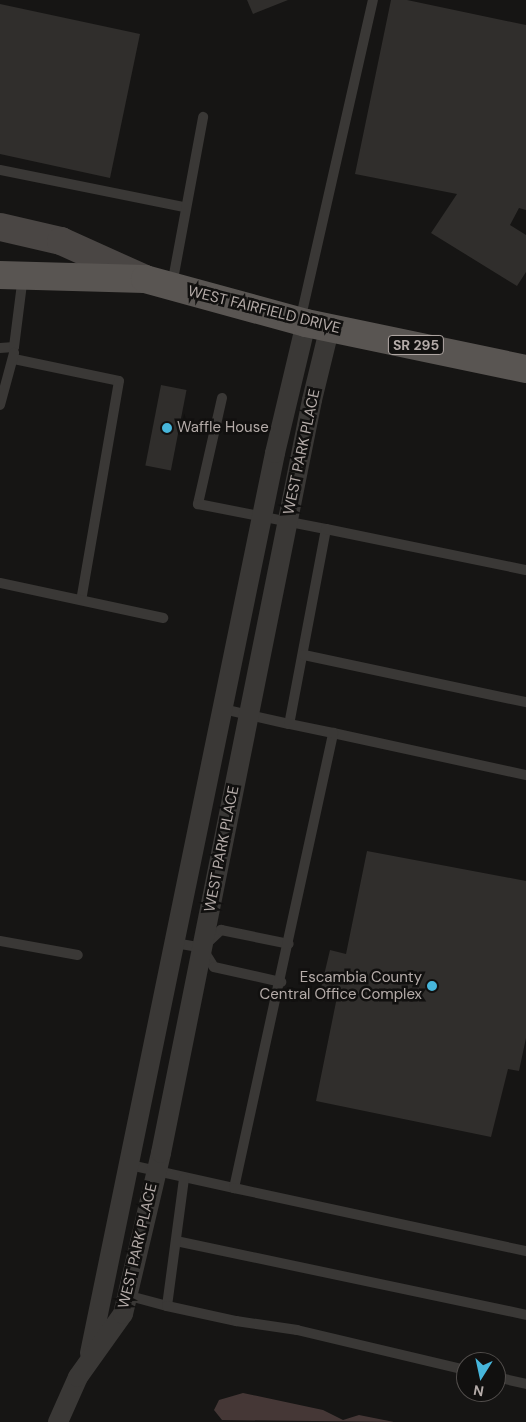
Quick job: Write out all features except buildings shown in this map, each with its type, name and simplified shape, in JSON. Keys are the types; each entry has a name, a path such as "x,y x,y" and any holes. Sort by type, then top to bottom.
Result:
{"main road":[{"path":"0,227 61,241 145,279"},
{"name":"WEST FAIRFIELD DRIVE","path":"12,275 145,279 312,324 526,369"}],"street":[{"name":"WEST PARK PLACE","path":"88,1362 262,516 312,324"},
{"name":"WEST PARK PLACE","path":"58,1422 78,1377 123,1314 156,1171 288,522 312,324"}],"lane":[{"path":"312,324 373,0"},
{"path":"172,286 184,207 203,117"},
{"path":"0,170 184,207"},
{"path":"0,405 14,359 12,275"},
{"path":"0,348 14,347"},
{"path":"14,359 119,381 81,600"},
{"path":"222,398 198,504 526,570"},
{"path":"289,724 304,655 326,529"},
{"path":"0,583 163,618"},
{"path":"304,655 526,702"},
{"path":"223,708 526,775"},
{"path":"234,1188 289,944 333,733"},
{"path":"202,948 221,930 289,944"},
{"path":"0,941 78,955"},
{"path":"175,943 202,948 214,967 280,982"},
{"path":"130,1165 526,1250"},
{"path":"167,1306 184,1178"},
{"path":"176,1241 526,1315"},
{"path":"126,1295 236,1321 297,1330 456,1368"},
{"path":"506,1379 526,1384"}],"shaded area":[{"path":"243,1393 323,1410 343,1420 359,1415 394,1422 222,1420 214,1410 219,1400"}],"place":[{"name":"Waffle House","path":"167,428"},
{"name":"Escambia County Central Office Complex","path":"432,986"}]}
